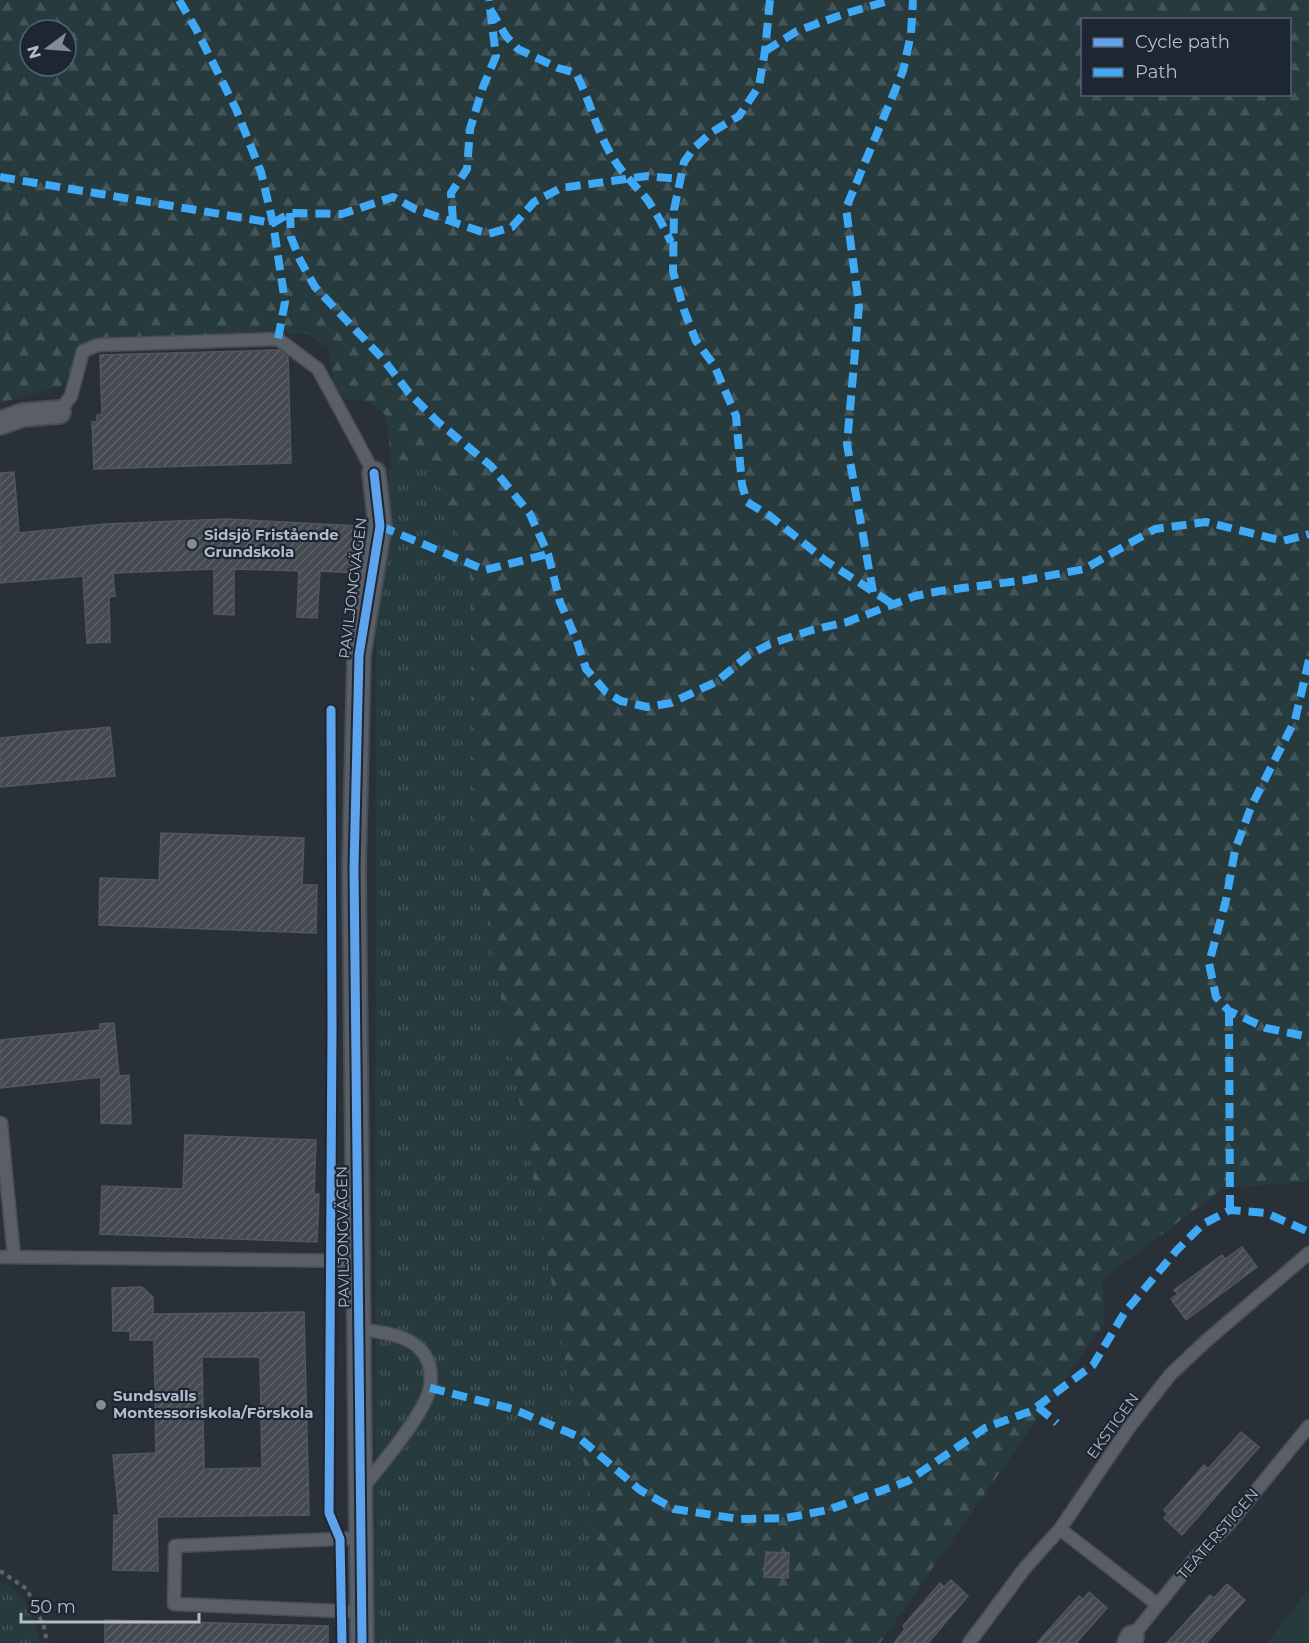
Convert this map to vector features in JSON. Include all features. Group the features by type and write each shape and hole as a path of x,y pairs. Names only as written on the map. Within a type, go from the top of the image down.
{"street":[{"path":"0,423 22,415 58,412"},
{"name":"PAVILJONGVÄGEN","path":"362,1643 354,868 359,655 380,526 374,473"}],"lane":[{"path":"58,412 71,396 83,351 98,345 278,339 318,369 374,473"},
{"path":"1,1123 14,1257"},
{"name":"EKSTIGEN","path":"969,1643 1025,1569 1060,1529 1128,1429 1170,1375 1206,1341 1309,1253"},
{"name":"PAVILJONGVÄGEN","path":"0,1257 358,1261"},
{"path":"359,1329 400,1337 419,1348 430,1364 430,1388 418,1414 361,1491"},
{"name":"TEATERSTIGEN","path":"1130,1640 1197,1556 1236,1515 1309,1426"},
{"path":"1060,1529 1158,1605"},
{"path":"361,1538 175,1546 174,1604 362,1612"}],"path":[{"path":"0,1571 27,1589 44,1628 47,1643"}],"green space":[{"path":"0,0 1309,0 1309,1181 1222,1189 1103,1279 1104,1324 880,1643 594,1643 587,1483 474,846 470,575 433,468 391,457 386,416 371,402 336,398 328,347 304,333 91,340 61,386 0,403"},
{"path":"391,457 432,468 470,575 474,846 587,1483 594,1643 375,1643 376,631"},
{"path":"0,1584 9,1586 23,1598 32,1616 40,1643 0,1643"},
{"path":"1309,1588 1309,1643 1267,1643"}],"building":[{"path":"279,350 288,357 291,463 94,469 92,422 97,422 97,415 102,415 100,355"},
{"path":"14,472 19,533 106,524 226,519 360,526 359,573 320,571 317,618 297,617 299,571 234,569 234,615 214,614 214,569 113,573 115,596 109,597 110,642 87,643 83,576 0,583 0,473"},
{"path":"110,727 115,776 0,787 0,738"},
{"path":"161,833 304,838 302,885 317,885 316,933 99,925 100,878 159,880"},
{"path":"114,1023 119,1076 129,1075 131,1124 101,1123 101,1077 0,1088 0,1040 100,1030 100,1024"},
{"path":"185,1135 316,1140 314,1194 319,1194 317,1242 100,1234 102,1186 183,1189"},
{"path":"1242,1247 1257,1267 1186,1320 1171,1299 1178,1294 1174,1290 1222,1255 1225,1259"},
{"path":"142,1287 153,1297 153,1314 304,1312 309,1515 157,1517 158,1571 113,1570 114,1515 119,1516 113,1455 156,1453 154,1340 130,1340 130,1331 113,1331 112,1288","holes":["202,1357 260,1357 262,1468 204,1469"]},
{"path":"1241,1432 1259,1447 1182,1535 1164,1518 1168,1514 1164,1510 1204,1465 1208,1469"},
{"path":"766,1552 789,1553 788,1578 764,1577"},
{"path":"951,1580 968,1596 928,1643 894,1643 905,1629 903,1626 940,1583 944,1587"},
{"path":"1227,1584 1245,1600 1206,1643 1167,1643 1210,1595 1214,1598"},
{"path":"1089,1592 1107,1608 1076,1643 1037,1643 1079,1596 1083,1599"},
{"path":"105,1620 328,1626 328,1643 105,1643"}],"marked path":[{"path":"179,0 236,109 261,172 273,223 285,302 278,339"},
{"path":"453,221 451,193 467,169 470,129 483,87 496,56 489,0"},
{"path":"770,0 759,86 739,116 712,132 694,148 684,162 674,210 673,272 696,341 714,365 736,416 742,485 747,502 770,516 826,561 894,605"},
{"path":"765,51 797,31 891,0"},
{"path":"873,592 847,444 859,306 846,208 903,71 911,34 913,0"},
{"path":"490,9 506,36 518,49 558,68 576,73 607,148 620,169 650,203 671,242"},
{"path":"0,177 273,223 290,213 342,214 393,197 415,209 488,234 512,227 534,202 561,188 647,176 680,179"},
{"path":"290,213 291,237 300,260 315,287 383,359 409,393 438,422 491,466 530,514 548,554 560,602 586,669 606,692 621,701 647,707 671,703 716,682 749,655 770,644 812,630 847,622 915,596 1084,569 1155,529 1206,522 1283,541 1309,534"},
{"path":"380,526 485,570 548,554"},
{"path":"1309,660 1295,720 1251,807 1235,850 1226,900 1209,963 1216,997 1229,1011 1266,1028 1309,1037"},
{"path":"1229,1011 1230,1210"},
{"path":"430,1388 513,1409 577,1436 640,1490 674,1509 739,1519 786,1518 828,1510 908,1481 985,1428 1031,1411 1093,1365 1125,1312 1177,1250 1203,1224 1230,1210 1266,1213 1309,1232"},
{"path":"1038,1407 1057,1423"}],"cycle path":[{"path":"362,1643 354,868 359,655 380,526 374,473"},
{"path":"331,710 329,1513 340,1539 342,1643"}],"place":[{"name":"Sidsjö Fristående Grundskola","path":"192,544"},
{"name":"Sundsvalls Montessoriskola/Förskola","path":"101,1405"}]}
